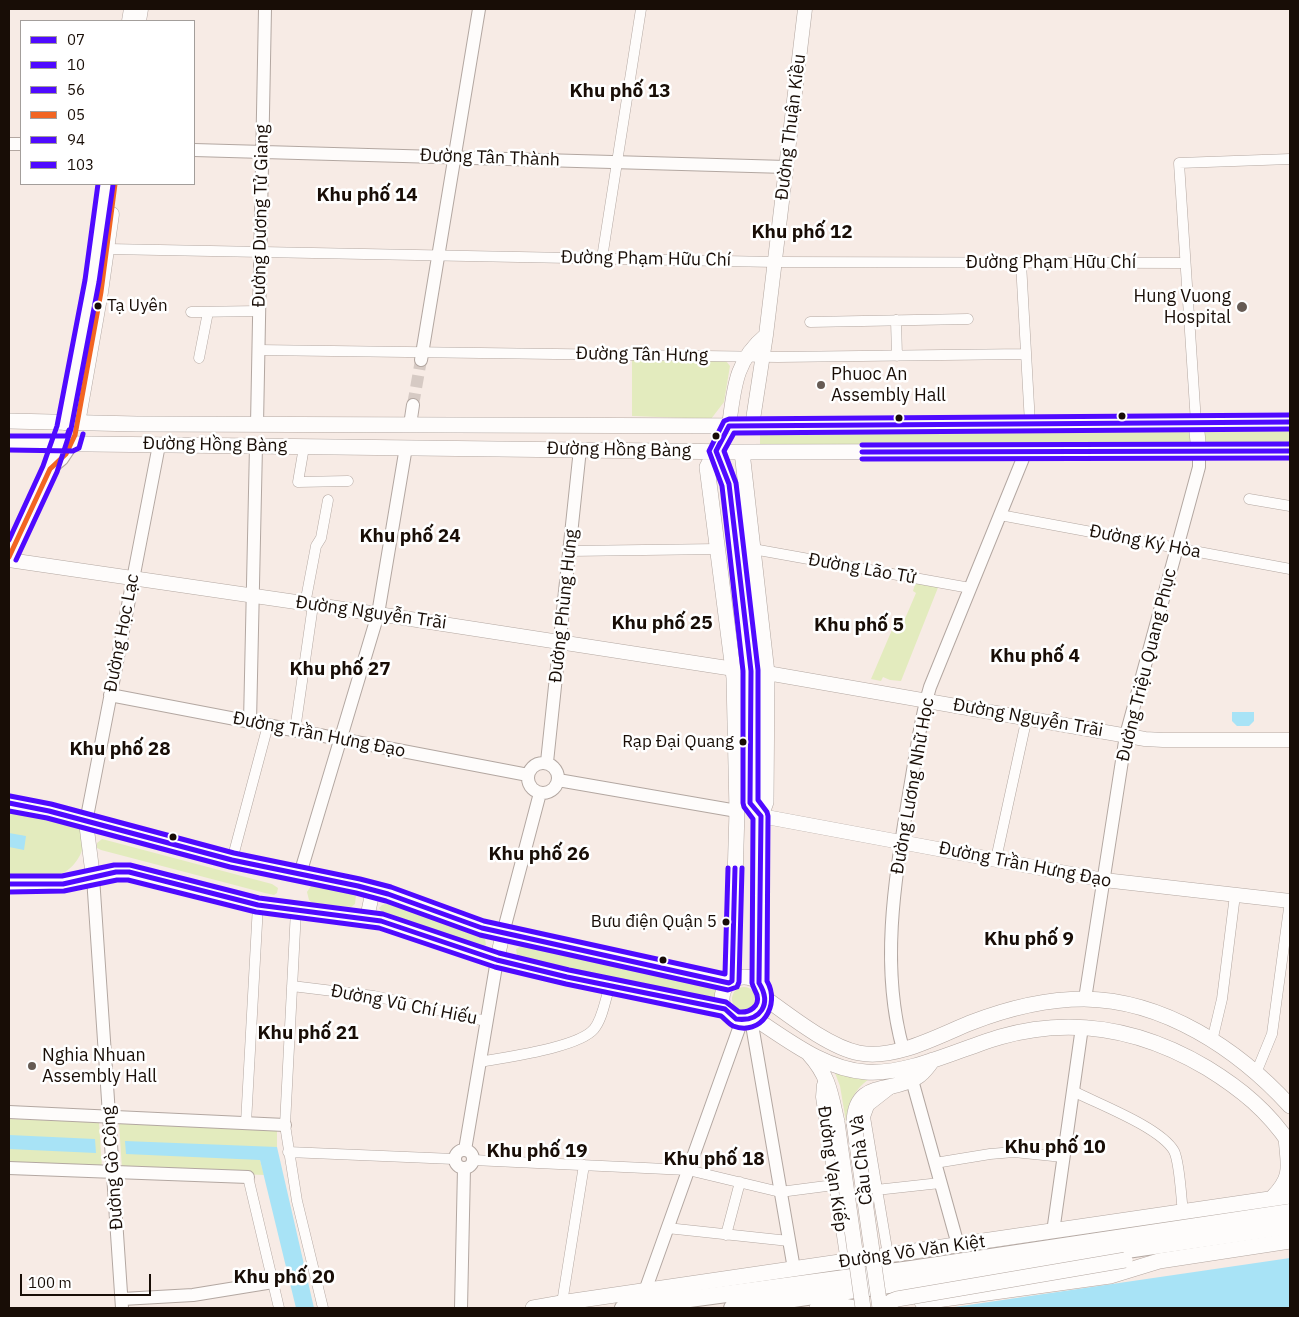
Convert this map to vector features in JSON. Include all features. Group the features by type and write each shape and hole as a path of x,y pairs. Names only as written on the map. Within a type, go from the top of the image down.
{"highway":[{"name":"Đường Võ Văn Kiệt","path":"623,1308 911,1269 1290,1211"},
{"name":"Đường Võ Văn Kiệt","path":"732,1308 1290,1211"}],"main road":[{"name":"Đường Thuận Kiều","path":"752,426 766,335 805,9"},
{"path":"103,250 106,185"},
{"path":"66,443 72,423 115,185"},
{"path":"766,335 746,356 736,380 730,426 707,467 734,669 737,811 730,982 723,992 722,998 725,1010 732,1017 749,1019 779,1034 808,1053 847,1068 866,1072 898,1069 1022,1031 1056,1027 1082,1027 1146,1039 1168,1047 1198,1062 1234,1085 1256,1102 1288,1140 1287,1177 1284,1185 1272,1198"},
{"name":"Đường Hồng Bàng","path":"9,421 163,424 583,426 1290,422"},
{"path":"1196,423 1199,451"},
{"path":"159,445 163,424"},
{"path":"256,446 257,424"},
{"path":"1026,451 1030,424"},
{"path":"406,447 410,425"},
{"path":"580,449 583,426"},
{"path":"729,484 752,426"},
{"name":"Đường Hồng Bàng","path":"9,443 742,452 1290,451"},
{"path":"716,451 729,484 751,671 750,804 762,816"},
{"path":"742,452 767,673 766,802 762,816 758,983"},
{"path":"718,549 753,549"},
{"name":"Đường Nguyễn Trãi","path":"9,559 734,669"},
{"path":"734,669 767,673"},
{"name":"Đường Nguyễn Trãi","path":"767,673 1163,740 1290,740"},
{"path":"9,803 49,811 232,860 341,881 503,933 730,982 746,977 758,983 766,998 764,1007 749,1019"},
{"path":"737,811 750,804"},
{"path":"737,811 762,816"},
{"name":"Đường Trần Hưng Đạo","path":"762,816 1104,880 1290,901"},
{"path":"86,822 93,877"},
{"path":"9,884 63,884 116,872 129,872 258,905 367,918 390,923 472,953 497,960 725,1010"},
{"path":"367,918 373,890"},
{"path":"497,960 503,933"},
{"path":"766,998 793,1018 836,1044 859,1053 883,1054 903,1049 1010,1009 1045,1002 1085,999 1122,1004 1146,1010 1188,1026 1256,1073 1290,1106"},
{"path":"1082,1027 1085,999"},
{"path":"779,1034 782,1024 793,1018"},
{"path":"1198,1062 1212,1041"},
{"name":"Cầu Chà Và","path":"808,1053 826,1077 837,1122 863,1308"},
{"name":"Cầu Chà Và","path":"882,1308 854,1123 856,1106 865,1094 912,1080 923,1073 934,1059"},
{"name":"Đường Võ Văn Kiệt","path":"533,1308 1272,1198 1290,1211"},
{"path":"875,1308 1110,1276 1159,1261 1290,1241"},
{"path":"882,1308 897,1299 1125,1260 1159,1261"},
{"path":"817,1308 840,1305 855,1308"}],"street":[{"name":"Đường Dương Tử Giang","path":"257,424 265,9"},
{"path":"421,356 479,9"},
{"path":"602,258 641,9"},
{"name":"Đường Tân Thành","path":"195,150 786,167"},
{"path":"1196,423 1179,163 1290,159"},
{"name":"Đường Phạm Hữu Chí","path":"103,250 775,262 1185,263"},
{"path":"1021,263 1030,424"},
{"path":"191,312 259,312"},
{"path":"199,358 208,312"},
{"path":"810,322 968,319"},
{"path":"896,320 897,356"},
{"name":"Đường Tân Hưng","path":"258,350 421,356 763,357 1026,354"},
{"path":"410,425 413,405"},
{"path":"9,559 50,469 66,443"},
{"name":"Đường Học Lạc","path":"86,822 159,445"},
{"path":"250,722 256,446"},
{"path":"304,447 298,482 348,481"},
{"path":"300,874 378,614 406,447"},
{"name":"Đường Phùng Hưng","path":"546,762 580,449"},
{"name":"Đường Lương Nhữ Học","path":"903,1049 894,1008 891,957 892,924 901,841 926,700 1026,451"},
{"name":"Đường Triệu Quang Phục","path":"1085,999 1126,735 1199,467 1199,451"},
{"path":"1249,499 1290,506"},
{"path":"295,730 316,546 321,538 328,500"},
{"name":"Đường Ký Hòa","path":"1000,515 1290,569"},
{"path":"570,551 718,549"},
{"name":"Đường Lão Tử","path":"753,549 970,588"},
{"name":"Đường Trần Hưng Đạo","path":"110,695 528,774"},
{"path":"996,860 1027,717"},
{"path":"232,860 268,725"},
{"path":"546,762 557,771 558,780 556,787 550,791 540,793 530,786 528,774 534,764 546,762"},
{"path":"558,780 737,811"},
{"path":"503,933 540,793"},
{"name":"Đường Gò Công","path":"93,877 122,1304"},
{"path":"1212,1041 1222,999 1235,895"},
{"path":"1256,1073 1272,1034 1290,901"},
{"path":"246,1123 258,905"},
{"path":"296,910 285,1125 297,1201 323,1308"},
{"path":"461,1308 467,1159 486,1022 497,960"},
{"name":"Đường Vũ Chí Hiếu","path":"292,986 374,996 486,1022"},
{"path":"480,1062 549,1048 586,1035 597,1025 610,986"},
{"path":"644,1291 688,1170 749,1019"},
{"path":"749,1019 794,1269"},
{"path":"1053,1232 1082,1027"},
{"name":"Đường Vạn Kiếp","path":"826,1077 822,1086 822,1097 846,1262"},
{"path":"912,1080 958,1244"},
{"path":"888,1256 864,1117 869,1106 895,1085"},
{"path":"1073,1091 1144,1126 1170,1146 1177,1161 1182,1212"},
{"path":"9,1112 285,1125"},
{"path":"288,1152 454,1159 458,1167 467,1159 688,1170 780,1192 834,1185"},
{"path":"935,1164 1006,1152 1063,1157"},
{"path":"562,1303 584,1165"},
{"path":"9,1168 248,1177 279,1308"},
{"path":"726,1235 740,1182"},
{"path":"876,1190 940,1183"},
{"path":"667,1228 789,1241"},
{"path":"122,1304 273,1282"}],"green space":[{"path":"632,359 726,361 730,366 724,402 711,419 632,416"},
{"path":"1290,429 1290,444 760,446 760,431"},
{"path":"916,581 939,585 901,681 883,677 881,681 871,679 897,618 904,621 916,593 913,591"},
{"path":"9,810 62,819 76,825 81,832 82,838 83,846 80,856 69,869 60,875 9,874"},
{"path":"102,839 272,884 278,888 277,893 274,895 265,893 101,850 97,848 97,843"},
{"path":"311,886 352,892 356,895 355,904 351,907 312,903 307,892"},
{"path":"389,903 481,936 485,939 486,945 479,948 384,915 379,908"},
{"path":"524,945 714,987 718,990 719,994 716,998 711,999 521,958 517,955 516,949"},
{"path":"744,987 753,990 756,999 753,1008 744,1011 735,1008 732,999 735,990"},
{"path":"835,1073 869,1079 852,1098 846,1122 840,1086"},
{"path":"9,1119 99,1122 102,1168 9,1164"},
{"path":"119,1123 277,1129 277,1147 260,1160 264,1175 122,1169"}],"water":[{"path":"1232,712 1254,712 1254,721 1249,726 1237,726 1232,721"},
{"path":"9,833 26,836 24,850 9,847"},
{"path":"9,1135 95,1139 96,1153 9,1149"},
{"path":"125,1141 277,1147 314,1308 296,1308 260,1160 126,1154"},
{"path":"1290,1258 1290,1308 948,1308"}],"tunnel":[{"path":"413,405 421,360"}],"transit line":[{"name":"103","path":"9,540 43,466 57,426 85,280 98,185"},
{"name":"94","path":"16,560 57,472 71,429 99,282 113,185"},
{"name":"05","path":"9,557 50,469 66,454 75,435 101,292 115,185"},
{"name":"56","path":"9,876 62,876 114,865 130,865 259,898 383,914 499,953 569,970 726,1002 739,1012 750,1010 756,1005 758,999 752,983 753,819 743,803 743,671 722,486 709,451 724,421 729,419 1290,415"},
{"name":"07","path":"9,884 63,884 116,872 129,872 258,905 381,921 497,960 567,977 725,1009 736,1019 752,1018 762,1010 764,1004 763,991 759,983 761,816 750,803 751,671 729,484 716,451 729,426 1290,422"},
{"name":"10","path":"9,892 64,891 117,880 128,880 256,912 379,928 495,967 566,984 721,1016 733,1026 752,1027 766,1017 772,1000 771,990 767,981 768,816 758,800 758,670 736,483 724,451 734,433 1290,429"},
{"name":"103","path":"9,436 67,436 69,430"},
{"name":"94","path":"9,450 73,451 79,448 83,434"},
{"name":"56","path":"862,445 1290,444"},
{"name":"07","path":"862,452 1290,451"},
{"name":"10","path":"862,459 1290,458"},
{"name":"56","path":"10,796 51,804 234,853 391,887 484,921 725,974 728,868"},
{"name":"07","path":"9,803 49,811 232,860 358,886 388,894 482,928 729,983 732,981 735,868"},
{"name":"10","path":"9,811 47,818 230,867 356,893 386,901 480,935 728,990 737,987 739,982 742,868"}],"place":[{"name":"Tạ Uyên","path":"98,306"},
{"name":"Hung Vuong Hospital","path":"1242,307"},
{"name":"Phuoc An Assembly Hall","path":"821,385"},
{"name":"Rạp Đại Quang","path":"743,742"},
{"name":"Bưu điện Quận 5","path":"726,922"},
{"name":"Nghia Nhuan Assembly Hall","path":"32,1066"}],"district":[{"name":"Khu phố 13","path":"620,92"},
{"name":"Khu phố 14","path":"367,196"},
{"name":"Khu phố 12","path":"802,233"},
{"name":"Khu phố 24","path":"410,537"},
{"name":"Khu phố 25","path":"662,624"},
{"name":"Khu phố 5","path":"859,626"},
{"name":"Khu phố 4","path":"1035,657"},
{"name":"Khu phố 27","path":"340,670"},
{"name":"Khu phố 28","path":"120,750"},
{"name":"Khu phố 26","path":"539,855"},
{"name":"Khu phố 9","path":"1029,940"},
{"name":"Khu phố 21","path":"308,1034"},
{"name":"Khu phố 10","path":"1055,1148"},
{"name":"Khu phố 19","path":"537,1152"},
{"name":"Khu phố 18","path":"714,1160"},
{"name":"Khu phố 20","path":"284,1278"}]}
